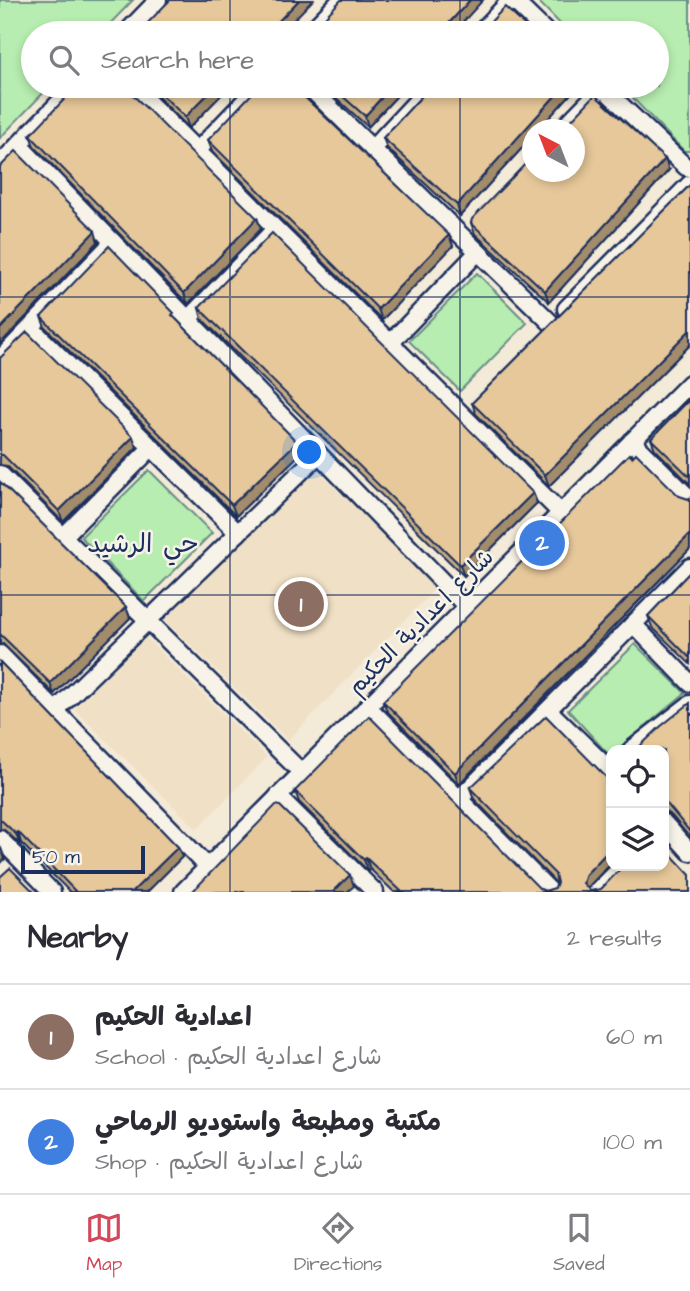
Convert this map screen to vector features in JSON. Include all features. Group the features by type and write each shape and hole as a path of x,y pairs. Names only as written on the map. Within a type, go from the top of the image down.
{"street":[{"path":"138,21 158,0"},
{"path":"321,21 341,0"},
{"path":"492,21 512,0 534,21"},
{"path":"0,164 64,98"},
{"path":"144,98 561,513"},
{"path":"197,151 248,98"},
{"path":"320,98 478,252 547,328 690,184"},
{"path":"372,149 420,98"},
{"path":"571,119 591,98"},
{"path":"614,98 685,167 690,168"},
{"path":"19,145 467,607"},
{"path":"458,233 474,217"},
{"path":"188,319 275,229"},
{"path":"0,359 113,242"},
{"path":"390,343 478,252"},
{"path":"31,328 238,533"},
{"name":"شارع اعدادية الحكيم","path":"183,892 690,383"},
{"path":"462,413 478,398"},
{"path":"632,441 690,499"},
{"path":"63,537 152,447"},
{"path":"55,710 319,454"},
{"path":"0,474 301,772"},
{"path":"459,799 690,567"},
{"path":"633,624 690,683"},
{"path":"0,654 208,867"},
{"path":"637,745 690,704"},
{"path":"368,708 551,892"},
{"path":"548,710 606,765"},
{"path":"278,796 375,892"},
{"path":"669,829 690,852"},
{"path":"0,839 13,864 52,892"},
{"path":"597,892 618,871"}],"shaded area":[{"path":"314,467 437,587 288,740 165,620"},
{"path":"145,637 267,757 197,829 74,709"}],"green space":[{"path":"0,0 133,0 113,21 21,21 21,98 38,98 0,138"},
{"path":"537,0 690,0 690,151 684,151 633,98 669,98 669,21 557,21"},
{"path":"477,273 527,323 460,391 409,341"},
{"path":"149,470 212,533 144,601 81,537"},
{"path":"635,644 685,693 623,745 606,745 606,752 568,710"}],"building":[{"path":"170,0 299,0 279,21 150,21"},
{"path":"341,0 470,0 451,21 321,21"},
{"path":"505,7 520,21 492,21"},
{"path":"65,98 136,98 257,218 184,293 30,135"},
{"path":"165,98 204,98 185,117"},
{"path":"248,98 306,98 449,235 378,309 208,140"},
{"path":"345,98 381,98 365,116"},
{"path":"420,98 553,98 534,119 522,119 522,133 457,205 383,138"},
{"path":"592,98 598,98 665,159 545,291 471,223 522,167 522,182 585,182 585,119 572,119"},
{"path":"16,151 95,231 0,329 0,167"},
{"path":"690,185 690,330 545,475 472,403"},
{"path":"272,233 533,493 460,565 199,308"},
{"path":"109,246 174,313 172,315 297,442 232,505 41,317"},
{"path":"27,332 133,437 59,511 0,455 0,358"},
{"path":"690,399 690,477 651,439"},
{"path":"636,453 679,496 690,498 690,534 455,773 383,701 629,454 632,457"},
{"path":"0,482 126,607 50,683 0,634"},
{"path":"690,572 690,658 648,616"},
{"path":"0,662 178,847 132,892 76,892 18,832 16,834 0,819"},
{"path":"690,703 690,832 669,806 669,745 641,745"},
{"path":"369,716 540,889 545,891 555,888 555,874 470,788 546,716 606,777 606,853 586,874 583,883 590,891 601,889 618,871 669,871 669,852 690,875 690,892 402,892 366,858 364,860 295,791"},
{"path":"276,805 350,875 333,892 192,892"},
{"path":"10,868 34,892 0,892 0,877"}],"place":[{"name":"مكتبة ومطبعة واستوديو الرماحي","path":"542,543"},
{"name":"اعدادية الحكيم","path":"301,604"}],"district":[{"name":"حي الرشيد","path":"143,544"}]}
